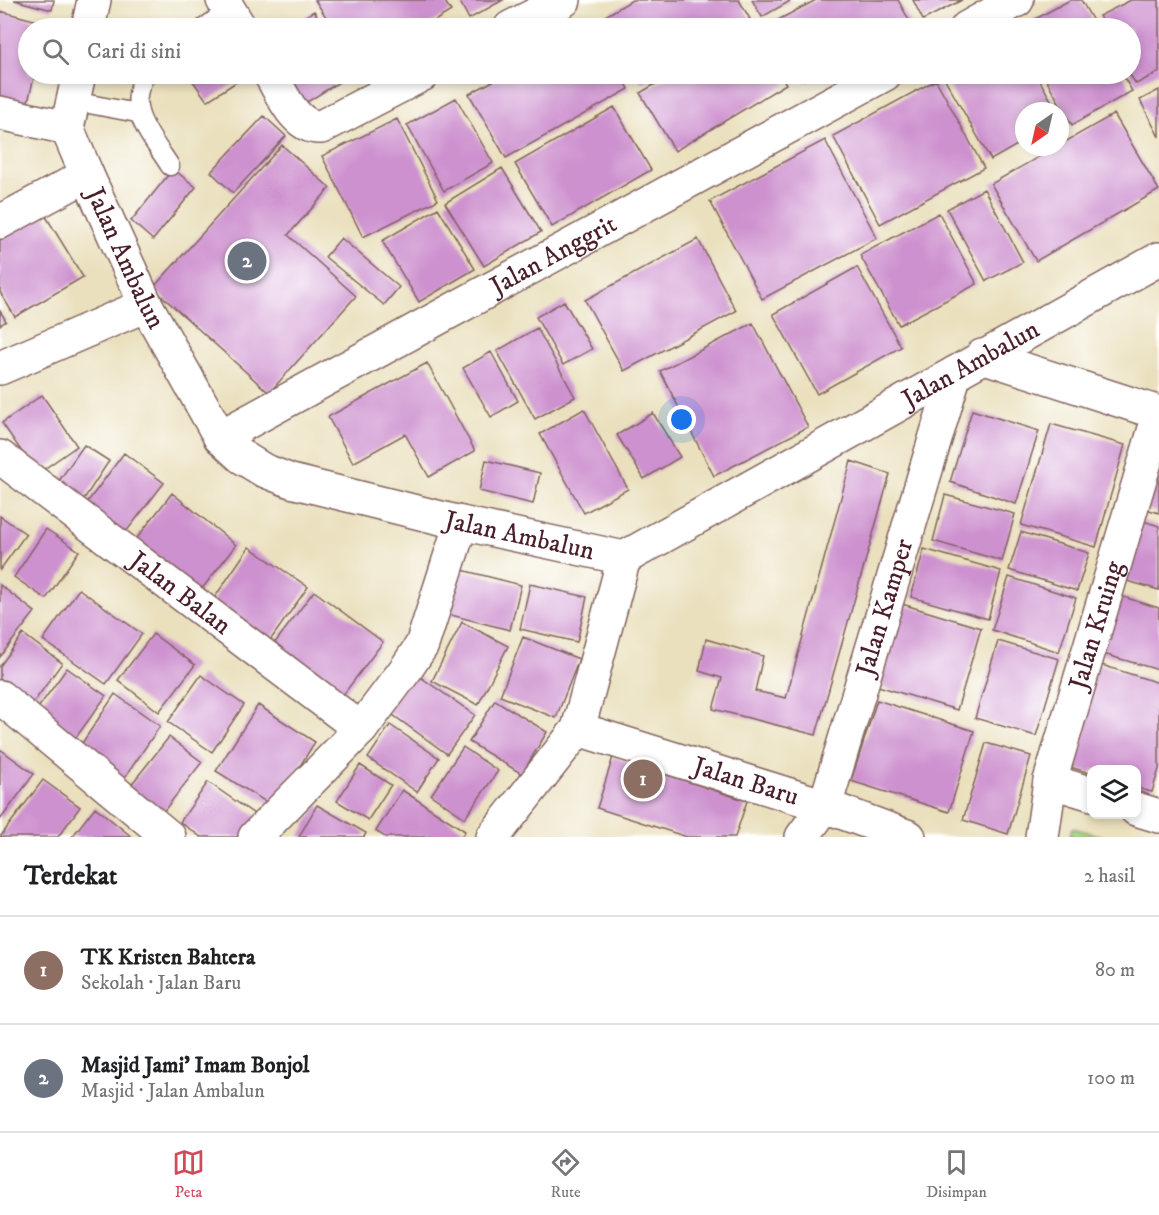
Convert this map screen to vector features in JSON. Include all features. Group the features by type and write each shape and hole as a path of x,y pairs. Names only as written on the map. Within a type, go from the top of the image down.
{"street":[{"path":"90,18 94,0"},
{"path":"529,18 564,0"},
{"path":"985,18 1017,0"},
{"path":"277,84 302,123 310,128 321,127 404,84"},
{"name":"Jalan Anggrit","path":"220,437 867,84"},
{"path":"0,113 73,101"},
{"name":"Jalan Ambalun","path":"73,101 87,175 146,305 220,437 242,457 263,470 291,481 461,523 624,558 1159,259"},
{"path":"0,222 87,175"},
{"path":"0,368 146,305"},
{"path":"982,356 1159,414"},
{"name":"Jalan Kamper","path":"802,837 825,806 955,373"},
{"name":"Jalan Kruing","path":"1042,837 1050,781 1159,414"},
{"name":"Jalan Balan","path":"0,457 361,729"},
{"path":"255,837 361,729 422,645 461,523"},
{"path":"493,837 578,729 624,558"},
{"path":"0,697 169,837"},
{"name":"Jalan Baru","path":"578,729 825,806 909,837"},
{"path":"1050,781 1087,793"},
{"path":"1141,810 1159,816"}],"lane":[{"path":"141,84 136,93 137,112 170,166"},
{"path":"73,101 137,112"}],"green space":[{"path":"1072,828 1106,837 1070,837"}],"building":[{"path":"14,0 54,0 52,10"},
{"path":"315,0 444,0 451,11 439,18 327,18"},
{"path":"459,0 503,0 471,18 468,18"},
{"path":"632,0 739,0 749,18 602,18"},
{"path":"752,0 792,0 762,17"},
{"path":"816,0 898,0 908,18 782,18"},
{"path":"913,0 962,0 927,18 922,18"},
{"path":"1070,0 1081,0 1091,18 1037,18"},
{"path":"1131,0 1159,0 1159,72 1141,81 1141,18 1100,18 1099,16"},
{"path":"0,11 26,18 18,18 18,84 32,84 26,109 0,101"},
{"path":"314,11 319,18 302,18"},
{"path":"195,84 233,84 207,101"},
{"path":"280,84 336,84 296,109"},
{"path":"488,84 626,84 629,89 506,158 469,94"},
{"path":"655,84 786,84 675,151 640,93"},
{"path":"929,84 938,84 984,168 880,224 833,136"},
{"path":"948,84 1042,84 1052,102 1015,102 1015,146 991,160"},
{"path":"1049,84 1128,84 1132,91 1072,125 1069,120 1069,102 1059,102"},
{"path":"1159,90 1159,137 1140,100"},
{"path":"456,98 493,163 444,191 407,125"},
{"path":"614,107 651,170 552,227 515,164"},
{"path":"1114,114 1159,190 1036,261 991,184 1040,156 1069,156 1069,140"},
{"path":"264,116 286,136 233,193 211,172"},
{"path":"397,119 438,200 363,237 322,156"},
{"path":"825,140 877,238 762,299 710,201"},
{"path":"282,145 330,188 288,235 356,296 269,393 153,288"},
{"path":"502,168 541,232 484,266 445,203"},
{"path":"173,169 196,187 153,240 131,221"},
{"path":"984,189 1023,262 986,281 947,209"},
{"path":"438,208 475,269 419,302 382,241"},
{"path":"42,210 83,277 15,317 0,292 0,236"},
{"path":"939,213 977,284 899,325 860,255"},
{"path":"341,238 399,287 384,305 325,257"},
{"path":"698,239 736,311 624,371 585,300"},
{"path":"857,267 901,347 817,394 773,314"},
{"path":"564,301 592,349 563,365 536,317"},
{"path":"0,311 6,321 0,325"},
{"path":"753,323 808,427 714,476 660,371"},
{"path":"537,328 575,397 535,419 497,351"},
{"path":"491,352 518,401 491,417 463,368"},
{"path":"427,363 475,451 429,477 405,434 353,463 328,417"},
{"path":"42,395 77,446 37,474 2,423"},
{"path":"584,409 628,489 584,513 540,434"},
{"path":"972,410 1039,431 1016,504 950,482"},
{"path":"653,413 680,457 644,479 617,435"},
{"path":"1051,424 1125,445 1096,547 1021,525"},
{"path":"84,445 109,461 82,502 56,485"},
{"path":"124,453 164,483 122,537 83,508"},
{"path":"486,460 540,473 533,504 479,491"},
{"path":"851,461 890,474 816,735 713,709 722,678 699,671 706,639 763,656 755,691 786,698"},
{"path":"1159,461 1159,513 1136,506"},
{"path":"172,493 236,545 198,594 133,543"},
{"path":"945,495 1015,514 1002,561 933,541"},
{"path":"0,516 26,534 0,570"},
{"path":"1137,519 1159,526 1159,590 1120,579"},
{"path":"46,529 79,551 46,599 14,577"},
{"path":"1021,532 1089,553 1077,591 1009,570"},
{"path":"249,547 308,587 264,649 206,610"},
{"path":"924,549 1001,571 988,619 911,597"},
{"path":"458,569 521,585 510,630 447,614"},
{"path":"1009,577 1076,598 1059,652 992,630"},
{"path":"530,584 587,597 577,642 520,629"},
{"path":"0,585 35,612 0,657"},
{"path":"79,589 142,634 106,684 43,640"},
{"path":"314,591 383,642 340,699 271,648"},
{"path":"1114,594 1159,608 1159,670 1096,652"},
{"path":"902,604 981,628 957,710 878,686"},
{"path":"462,622 508,646 478,705 432,681"},
{"path":"23,634 62,663 31,706 0,683 0,666"},
{"path":"153,634 195,665 159,712 118,680"},
{"path":"523,637 579,659 556,718 500,696"},
{"path":"998,641 1059,659 1036,736 975,718"},
{"path":"1092,662 1159,683 1159,769 1152,792 1141,789 1141,765 1087,765 1087,772 1061,764"},
{"path":"67,668 106,696 72,743 33,715"},
{"path":"413,672 475,715 447,754 386,710"},
{"path":"201,675 244,705 212,752 168,722"},
{"path":"115,694 160,726 121,783 76,752"},
{"path":"495,700 547,732 522,774 469,742"},
{"path":"877,700 974,731 949,812 851,781"},
{"path":"258,705 315,742 274,807 216,771"},
{"path":"390,725 439,758 417,792 368,758"},
{"path":"169,737 202,762 160,816 127,790"},
{"path":"986,743 1031,756 1008,834 963,820"},
{"path":"463,747 498,771 465,818 431,795"},
{"path":"0,749 34,774 0,820"},
{"path":"613,757 747,801 735,837 687,837 597,808"},
{"path":"360,765 391,785 368,820 337,801"},
{"path":"43,780 80,807 58,837 0,837"},
{"path":"208,782 257,816 243,837 201,837 180,822"},
{"path":"402,790 465,831 461,837 385,837 376,831"},
{"path":"317,805 366,833 364,837 299,837"},
{"path":"95,807 132,837 72,837"}],"place":[{"name":"Masjid Jami' Imam Bonjol","path":"247,261"},
{"name":"TK Kristen Bahtera","path":"643,779"}]}
